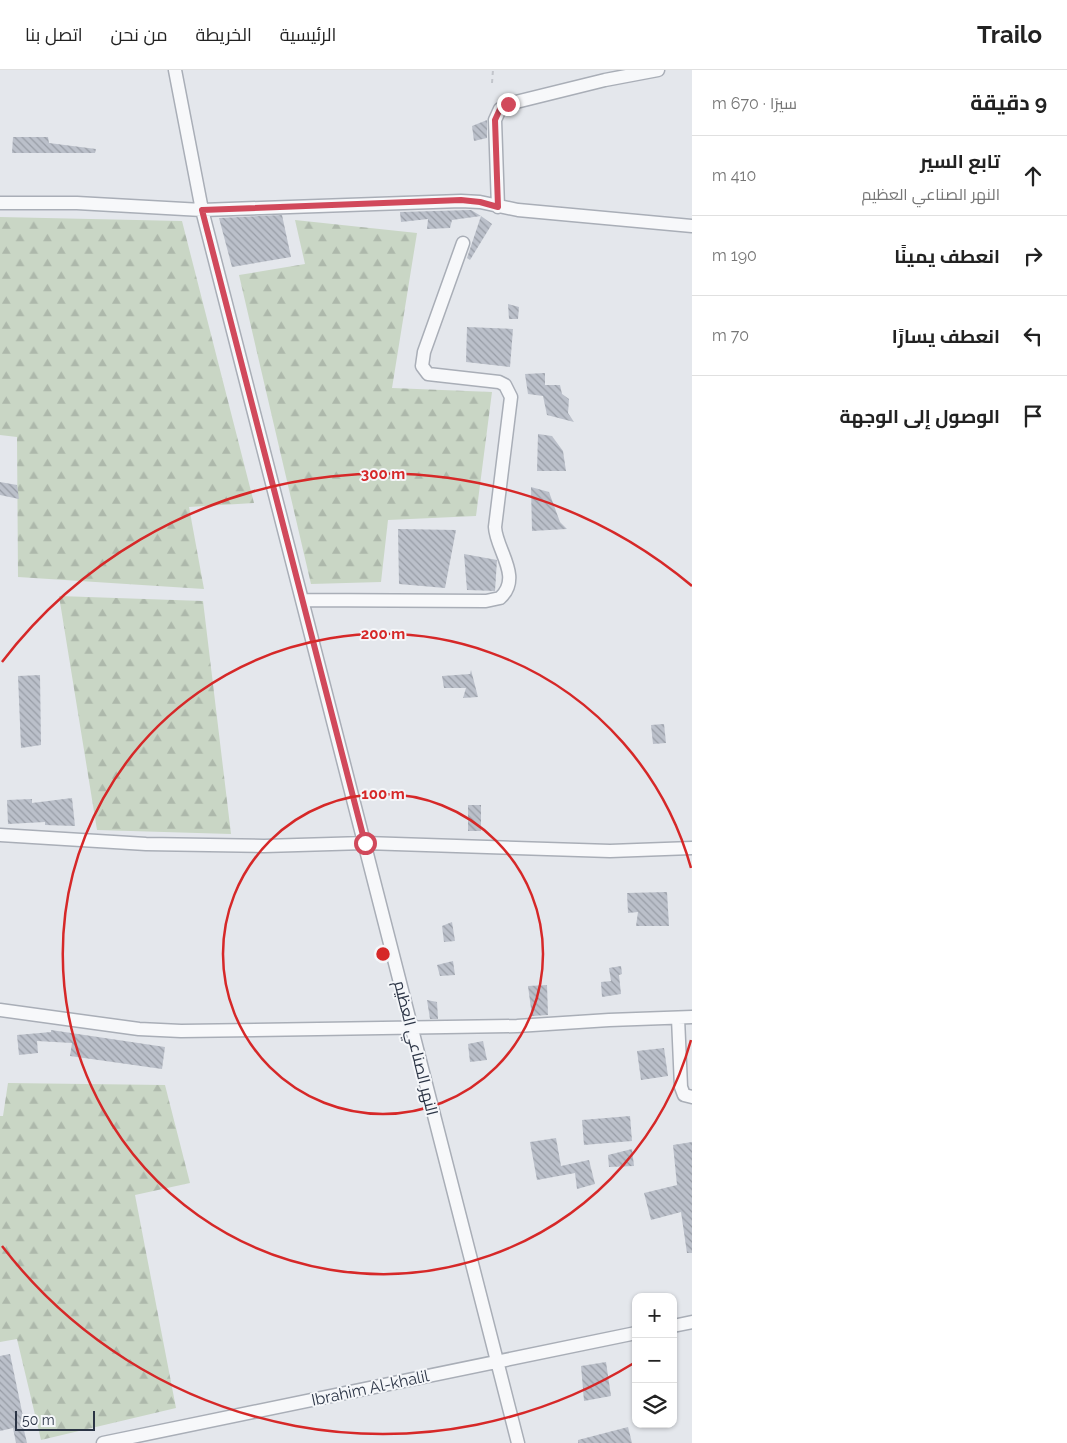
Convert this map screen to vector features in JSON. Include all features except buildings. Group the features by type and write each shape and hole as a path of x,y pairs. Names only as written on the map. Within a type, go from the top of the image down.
{"street":[{"name":"النهر الصناعي العظيم","path":"175,70 202,210 518,1443"},
{"path":"498,207 495,120 500,109 508,104 605,80 658,70"},
{"path":"0,203 77,203 202,210 461,200 480,202 498,207 597,219 692,226"},
{"path":"302,600 486,601 500,598 508,588 509,568 504,552 497,542 495,527 511,397 509,390 499,382 428,374 422,366 424,352 463,243"},
{"path":"0,835 146,844 264,846 365,843 600,851 692,848"},
{"path":"0,1010 156,1030 411,1029 517,1026 692,1017"},
{"path":"678,1018 681,1087 684,1095 692,1097"},
{"path":"677,1325 692,1322"},
{"name":"Ibrahim Al-khalil","path":"103,1443 632,1335"}],"path":[{"path":"492,83 493,70"}],"green space":[{"path":"0,217 182,221 254,503 189,507 204,589 18,577 17,437 0,435"},
{"path":"295,220 417,233 392,388 492,392 476,516 388,520 381,582 311,584 239,275 305,264"},
{"path":"59,596 203,601 231,834 97,830"},
{"path":"8,1083 165,1085 190,1183 135,1195 176,1408 41,1440 17,1339 0,1342 0,1116 3,1116"}],"route":[{"path":"365,843 202,210 461,200 480,202 498,207 495,120 500,109 508,104"}]}
